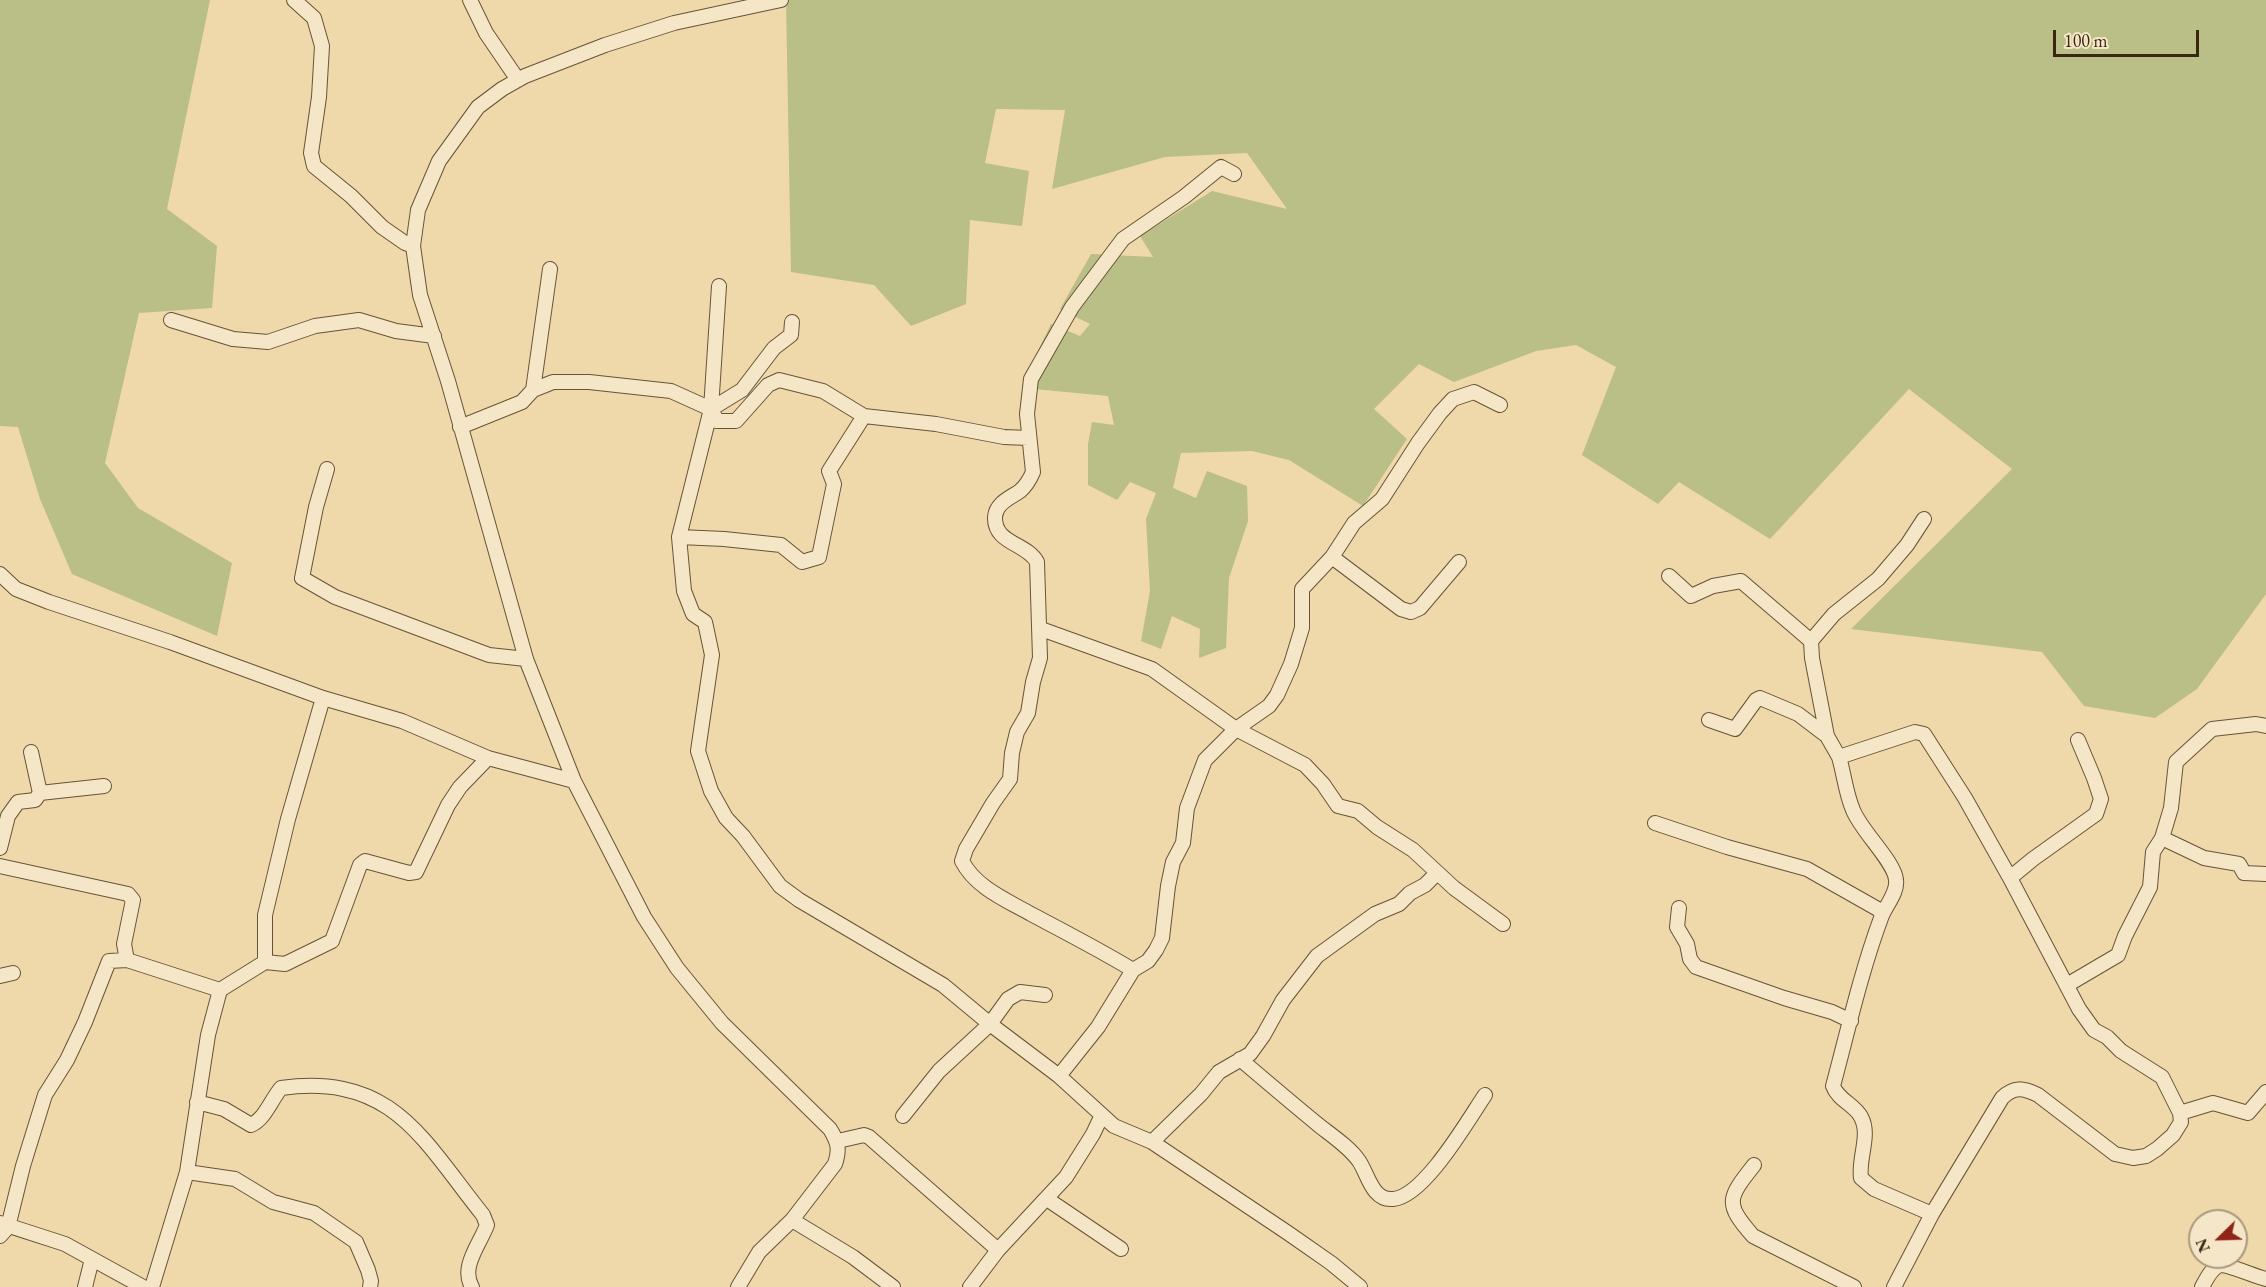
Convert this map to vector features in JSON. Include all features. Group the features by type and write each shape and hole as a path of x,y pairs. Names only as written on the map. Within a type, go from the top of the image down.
{"street":[{"path":"294,0 314,18 322,46 319,97 311,153 314,166 351,196 382,227 412,246"},
{"path":"470,0 486,33 518,80"},
{"path":"738,1287 759,1252 792,1220 835,1164 838,1141 830,1130 722,1023 677,968 644,917 574,781 526,658 434,336 420,295 412,246 418,210 439,161 478,107 502,89 518,80 605,45 674,23 781,0"},
{"path":"1133,970 1106,953 1000,897 974,879 962,861 966,849 1010,779 1012,753 1017,732 1029,713 1033,682 1040,658 1041,628 1036,585 1037,562 1032,555 1000,534 995,522 995,512 1005,499 1020,490 1034,472 1027,414 1031,378 1072,307 1123,239 1184,197 1221,167 1234,174"},
{"path":"533,390 550,269"},
{"path":"719,285 711,409 679,537 684,591 693,614 705,622 712,655 698,751 711,791 726,818 743,836 780,886 817,911 943,985 1059,1076 1114,1126 1152,1142 1305,1245 1360,1287"},
{"path":"171,320 233,339 268,342 315,326 359,320 396,332 434,336"},
{"path":"711,409 742,390 774,348 790,335 792,322"},
{"path":"460,427 522,402 533,390 553,382 589,382 671,390 711,409 717,421 736,422 768,385 779,380 823,391 864,416 936,424 1004,437 1029,438"},
{"path":"1059,1076 1098,1027 1133,970 1148,961 1162,938 1173,862 1183,843 1187,808 1205,760 1236,729 1269,706 1277,695 1291,664 1302,628 1302,589 1332,557 1354,524 1382,499 1418,443 1453,399 1474,392 1500,405"},
{"path":"679,537 781,545 802,562 819,557 834,484 829,471 864,416"},
{"path":"327,469 316,507 302,578 335,597 489,655 526,658"},
{"path":"1924,519 1907,545 1878,579 1834,614 1811,640 1812,658 1827,736 1839,757 1853,810 1875,846 1892,868 1896,880 1894,891 1874,937 1833,1086 1838,1095 1860,1114 1865,1127 1859,1167 1861,1178 1874,1189 1932,1214"},
{"path":"1332,557 1401,609 1411,612 1420,608 1459,562"},
{"path":"0,574 16,589 49,602 170,642 323,698 402,721 488,758 574,781"},
{"path":"1669,576 1691,596 1713,586 1741,581 1811,640"},
{"path":"1041,628 1152,669 1236,729 1305,765 1323,784 1338,806 1358,811 1377,827 1413,850 1437,873 1503,924"},
{"path":"265,962 265,915 288,819 323,698"},
{"path":"1709,720 1735,729 1756,700 1760,698 1798,714 1827,736"},
{"path":"2067,985 2118,955 2130,926 2151,887 2153,852 2162,838 2171,808 2176,762 2212,729 2256,724 2266,726"},
{"path":"1839,757 1915,732 1924,734 1965,798 2010,878 2079,1010 2094,1030 2107,1037 2121,1051 2162,1077 2180,1113 2181,1122 2173,1134 2157,1149 2145,1156 2133,1158 2115,1154 2038,1095 2023,1088 2010,1090 2002,1098 1932,1214 1894,1287"},
{"path":"2010,878 2096,814 2101,799 2078,740"},
{"path":"0,848 8,816 18,802 35,800 40,793 31,752"},
{"path":"152,1287 188,1172 208,1035 220,990 265,962 285,964 332,940 360,864 366,861 409,873 416,872 448,805 460,787 488,758"},
{"path":"40,793 104,786"},
{"path":"1655,823 1727,847 1807,868 1883,912"},
{"path":"2162,838 2204,858 2240,864 2244,873 2266,874"},
{"path":"0,866 128,894 133,900 124,944 127,960"},
{"path":"1152,1142 1201,1094 1219,1072 1250,1054 1283,1000 1317,956 1375,914 1400,904 1410,893 1425,885 1437,873"},
{"path":"1679,908 1677,927 1687,944 1690,959 1696,967 1832,1012 1851,1021"},
{"path":"143,1287 65,1244 3,1228 45,1095 67,1059 85,1022 109,961 127,960 220,990"},
{"path":"903,1116 939,1071 990,1024 1008,999 1015,994 1045,995"},
{"path":"1240,1059 1342,1144 1358,1160 1372,1188 1383,1198 1395,1199 1416,1188 1441,1160 1485,1095"},
{"path":"197,1102 224,1109 250,1125 259,1121 280,1088 294,1086 348,1089 374,1098 401,1116 428,1142 483,1215 487,1225 476,1246 469,1269 468,1277 472,1287"},
{"path":"2180,1113 2213,1103 2248,1113 2266,1092"},
{"path":"970,1287 998,1250 1066,1177 1093,1134 1102,1114"},
{"path":"838,1141 864,1135 869,1137 998,1250"},
{"path":"1754,1166 1736,1188 1731,1201 1735,1214 1745,1227 1753,1236 1854,1287"},
{"path":"188,1172 235,1179 273,1202 314,1213 356,1242 368,1270 370,1287"},
{"path":"1047,1199 1121,1249"},
{"path":"792,1220 853,1257 893,1287"},
{"path":"85,1287 92,1259"},
{"path":"2202,1287 2210,1272 2219,1265 2266,1279"}],"green space":[{"path":"0,0 210,0 167,209 217,246 212,308 139,313 105,463 138,508 232,563 217,636 72,574 40,499 18,427 0,426"},
{"path":"786,0 2266,0 2266,594 2197,689 2155,718 2084,706 2042,652 1851,629 2012,469 1909,389 1770,539 1679,482 1658,504 1582,455 1616,367 1576,345 1536,351 1454,382 1419,364 1374,409 1407,439 1363,506 1289,460 1252,451 1181,453 1173,488 1196,498 1207,471 1247,486 1248,521 1229,578 1226,648 1199,658 1200,629 1172,616 1161,649 1141,641 1150,591 1146,519 1156,493 1130,482 1117,500 1088,485 1088,444 1092,422 1114,425 1108,396 1024,388 1051,324 1080,336 1090,324 1060,309 1091,254 1153,257 1140,236 1212,191 1287,209 1247,153 1165,157 1052,189 1065,110 996,109 985,163 1029,171 1022,226 970,220 966,304 911,326 874,285 791,272"}]}
